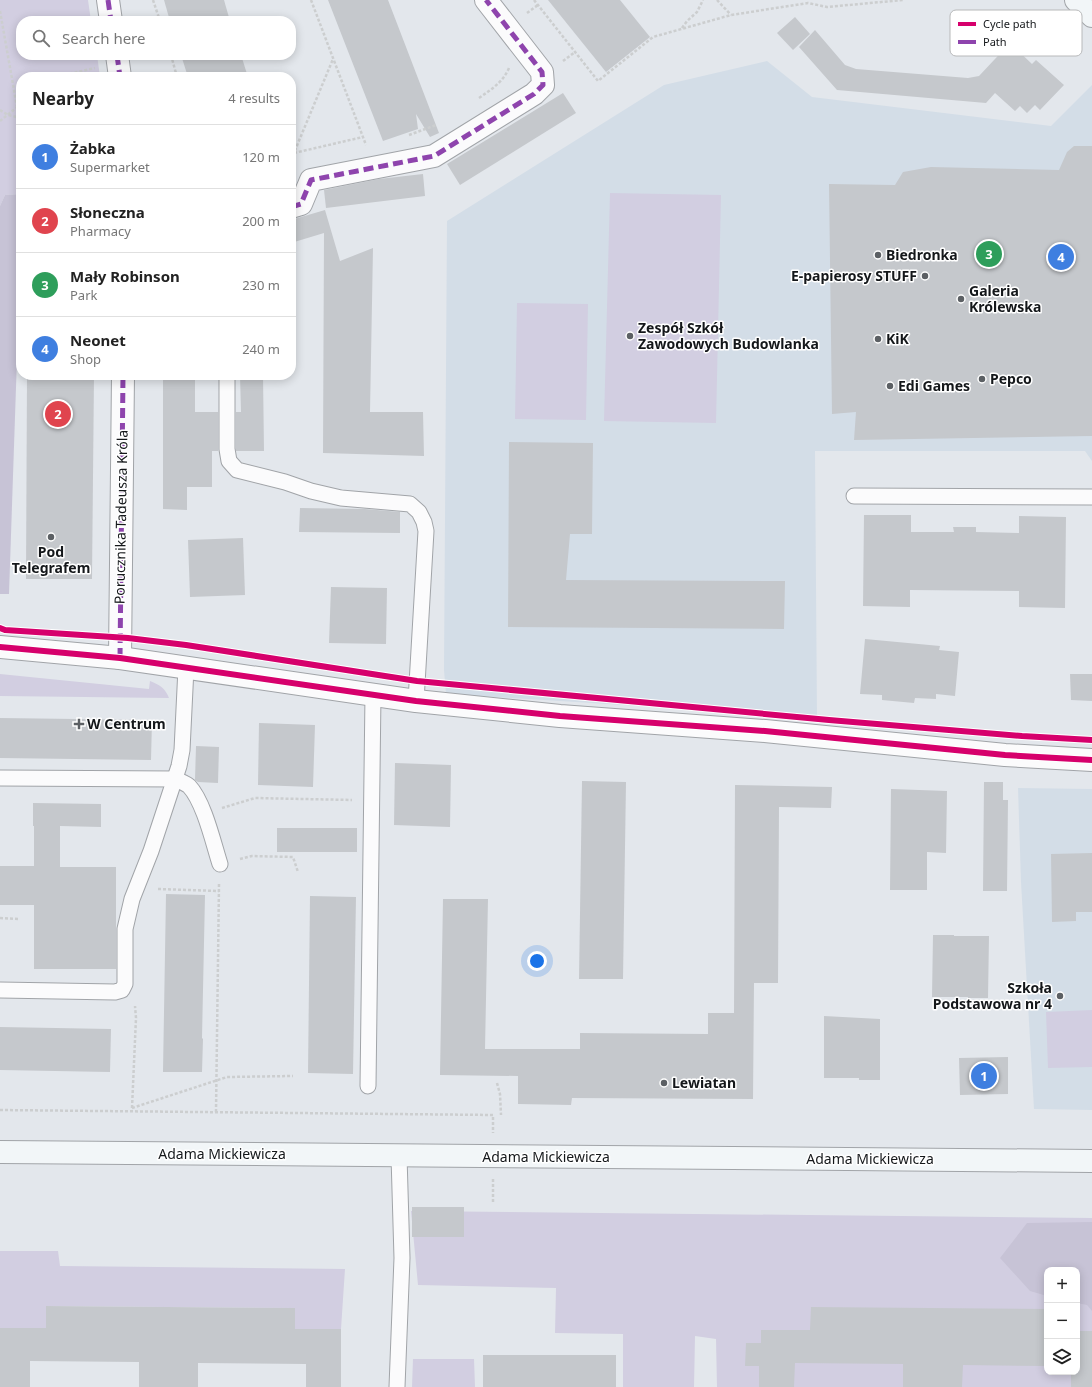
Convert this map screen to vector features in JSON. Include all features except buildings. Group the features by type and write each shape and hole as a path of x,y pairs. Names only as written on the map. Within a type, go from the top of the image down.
{"street":[{"path":"108,0 110,16"},
{"path":"296,205 300,204 311,180 434,156 534,94 543,85 542,72 486,0"},
{"path":"1076,0 1092,16"},
{"path":"118,60 119,72"},
{"name":"Porucznika Tadeusza Króla","path":"120,658 123,380"},
{"path":"0,647 120,658 416,701 560,716 765,731 1000,754 1092,760"},
{"name":"Adama Mickiewicza","path":"0,1152 1092,1161"}],"lane":[{"path":"227,380 227,449 229,461 237,470 341,498 410,504 419,512 424,522 426,532 416,701"},
{"path":"854,496 1092,497"},
{"path":"0,990 115,992 122,990 125,984 125,929 132,899 151,851 175,779 182,750 186,668"},
{"path":"368,1086 373,695"},
{"path":"0,778 175,779 187,785 194,792 220,864"},
{"path":"398,1387 402,1258 399,1156"}],"path":[{"path":"153,0 158,16"},
{"path":"311,0 375,167"},
{"path":"534,0 598,81 653,38 731,15 808,3 828,7 903,0"},
{"path":"682,29 687,21 697,12 703,0"},
{"path":"717,0 731,15"},
{"path":"0,11 1,25 16,102"},
{"path":"296,148 333,58"},
{"path":"172,60 176,72"},
{"path":"476,100 495,87 505,77 509,68 509,63"},
{"path":"0,121 16,108"},
{"path":"0,110 8,115 16,117"},
{"path":"405,137 438,124"},
{"path":"296,153 363,137"},
{"path":"203,814 255,798 372,800"},
{"path":"216,1112 220,864 252,856 294,857 298,872"},
{"path":"136,889 219,891"},
{"path":"0,918 20,919"},
{"path":"122,990 135,1005 136,1018 132,1110"},
{"path":"132,1110 227,1077 293,1076"},
{"path":"497,1083 500,1094 501,1115"},
{"path":"0,1110 132,1110 493,1115 493,1135"},
{"path":"493,1178 493,1202"}],"shaded area":[{"path":"0,0 88,0 90,16 16,16 16,60 98,60 99,72 16,72 16,194 5,195 0,206"},
{"name":"Zespół Szkół Zawodowych Budowlanka","path":"767,61 812,97 1051,126 1092,85 1092,461 1085,451 815,451 817,717 446,694 444,670 447,221 664,85"},
{"path":"610,193 721,195 716,423 604,421"},
{"path":"16,194 16,380 9,594 0,594 0,206 5,195"},
{"path":"517,303 588,304 586,420 515,419"},
{"path":"0,674 149,689 150,681 162,687 169,698 0,696"},
{"name":"Szkoła Podstawowa nr 4","path":"1018,788 1092,789 1092,1110 1034,1109 1021,882"},
{"path":"1092,1010 1092,1067 1048,1068 1046,1012"},
{"path":"411,1211 1092,1218 1092,1387 717,1387 716,1339 695,1336 694,1387 623,1387 623,1334 555,1333 556,1288 418,1285"},
{"path":"1092,1222 1092,1311 1087,1305 1080,1304 1080,1267 1044,1267 1044,1295 1030,1291 1000,1258 1027,1223"},
{"path":"0,1251 58,1251 60,1266 345,1269 341,1329 295,1329 295,1308 46,1306 46,1328 0,1328"},
{"path":"413,1359 474,1359 475,1387 412,1387"}],"marked path":[{"path":"108,0 110,16"},
{"path":"296,206 301,204 311,180 434,156 534,94 543,85 542,72 486,0"},
{"path":"118,60 119,72"},
{"path":"120,658 123,380"}],"cycle path":[{"path":"0,628 5,630 128,638 186,645 417,681 829,720 1022,736 1092,740"},
{"path":"0,647 120,658 416,701 560,716 765,731 1005,755 1092,760"}],"place":[{"name":"Mały Robinson","path":"989,254"},
{"name":"Biedronka","path":"878,255"},
{"name":"Neonet","path":"1061,257"},
{"name":"E-papierosy STUFF","path":"925,276"},
{"name":"Galeria Królewska","path":"961,299"},
{"name":"Zespół Szkół Zawodowych Budowlanka","path":"630,336"},
{"name":"KiK","path":"878,339"},
{"name":"Pepco","path":"982,379"},
{"name":"Edi Games","path":"890,386"},
{"name":"Słoneczna","path":"58,414"},
{"name":"Pod Telegrafem","path":"51,537"},
{"name":"W Centrum","path":"79,724"},
{"name":"Szkoła Podstawowa nr 4","path":"1060,996"},
{"name":"Żabka","path":"984,1076"},
{"name":"Lewiatan","path":"664,1083"}]}
